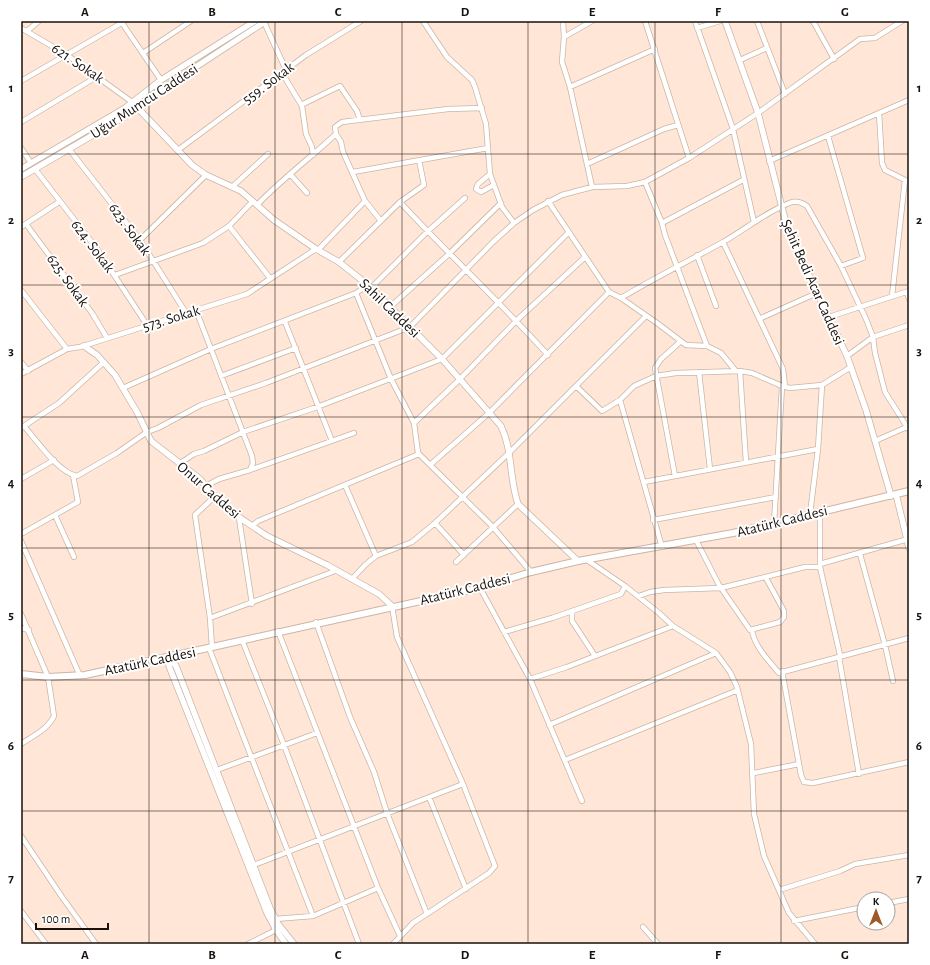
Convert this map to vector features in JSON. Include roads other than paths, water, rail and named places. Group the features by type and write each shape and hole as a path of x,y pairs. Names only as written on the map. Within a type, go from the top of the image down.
{"main road":[{"name":"Atatürk Caddesi","path":"21,674 48,677 80,676 211,648 316,622 480,588 531,572 578,561 662,547 774,524 909,491"}],"street":[{"path":"27,31 39,21"},
{"path":"143,53 191,21"},
{"name":"Uğur Mumcu Caddesi","path":"21,169 125,108 161,80 255,21"},
{"name":"559. Sokak","path":"178,150 313,50 361,21"},
{"path":"423,21 448,57 472,80 486,124 490,174 500,203 506,214 514,223"},
{"path":"563,21 564,37 562,62 570,87 592,187"},
{"path":"564,37 592,21"},
{"path":"645,21 689,158"},
{"path":"694,21 733,129 743,180 754,222"},
{"path":"697,28 720,21"},
{"name":"Şehit Bedi Acar Caddesi","path":"725,21 758,113 781,208 794,245 847,356 908,539 909,548"},
{"path":"757,21 785,94"},
{"path":"813,21 834,59"},
{"path":"104,362 60,403 23,427 54,460 73,475 77,476 117,453 147,432 158,428 201,405 229,396 375,339 410,327 465,270 514,223 548,201 562,195 592,187 627,186 645,182 689,158 758,113 860,39 876,38 902,21"},
{"path":"21,81 123,22 161,80"},
{"path":"265,22 284,72 301,105 306,134 312,147 313,155"},
{"name":"Uğur Mumcu Caddesi","path":"21,177 129,114 138,106 265,22"},
{"name":"621. Sokak","path":"21,28 67,55 132,102"},
{"path":"740,60 767,48"},
{"path":"570,87 655,49"},
{"path":"21,122 98,76"},
{"path":"301,105 340,86 358,111 360,120"},
{"path":"769,161 909,101"},
{"name":"Sahil Caddesi","path":"132,102 138,106 156,128 192,165 206,175 232,187 255,203 274,220 339,262 370,287 442,359 501,426 506,436 510,452 515,494 518,504"},
{"path":"381,221 365,201 343,152 335,127 339,123 360,120 448,109 482,108"},
{"path":"879,113 882,163 885,170 905,180 892,296"},
{"path":"587,164 664,129 678,125"},
{"path":"115,275 203,243 229,226 255,203 291,175 336,134"},
{"path":"828,136 863,258 841,266"},
{"path":"21,148 31,163"},
{"path":"353,172 488,148"},
{"name":"623. Sokak","path":"69,149 140,240 186,313"},
{"path":"232,187 268,154"},
{"path":"339,262 400,202 424,185 419,160"},
{"name":"624. Sokak","path":"35,169 59,202 97,249 147,325"},
{"path":"490,174 478,184 476,189 481,192 494,185"},
{"path":"140,240 206,175"},
{"path":"291,175 307,193"},
{"path":"662,223 743,180"},
{"path":"645,182 662,223 665,235 707,346"},
{"path":"123,388 211,349 285,322 370,287 465,198"},
{"name":"573. Sokak","path":"21,374 67,349 84,346 247,294 317,249 365,201"},
{"path":"548,201 584,258 609,292 621,298 680,342 686,345 707,346 721,353 738,370 746,462"},
{"path":"21,227 59,202"},
{"path":"400,202 427,232 517,320 548,355"},
{"path":"621,298 781,208 796,202 807,206 841,266 860,306 873,337 875,353 885,392 908,428 875,441"},
{"path":"390,307 450,254 500,203"},
{"name":"625. Sokak","path":"26,224 92,313 107,338"},
{"path":"229,226 270,278"},
{"path":"179,464 194,454 204,451 243,432 317,407 442,359 568,233"},
{"path":"723,242 783,369 774,524"},
{"path":"697,255 716,306"},
{"path":"414,423 460,379 517,320 584,258"},
{"path":"21,290 67,349"},
{"path":"430,465 489,413 609,292"},
{"path":"829,317 908,292 909,299"},
{"path":"760,319 817,293"},
{"path":"356,294 391,379 414,423 419,454 493,527 531,572"},
{"path":"196,310 252,456 253,462 250,470"},
{"path":"352,579 376,556 412,542 436,523 510,452 646,316"},
{"path":"285,322 304,367 317,407 332,441"},
{"path":"847,356 873,337 909,325"},
{"path":"675,476 655,368 661,359 680,342"},
{"name":"Onur Caddesi","path":"84,346 104,362 115,374 137,412 151,441 200,479 224,508 267,536 310,556 379,594 392,606"},
{"path":"221,376 296,348"},
{"path":"21,362 28,370"},
{"path":"576,386 602,411 620,400 634,386 656,376 676,373 738,370 752,373 783,386 822,385 851,367"},
{"path":"699,372 710,469"},
{"path":"810,514 818,449 822,385"},
{"path":"620,400 662,547"},
{"path":"206,486 219,479 250,470 354,433"},
{"path":"644,482 818,449"},
{"path":"252,526 258,521 419,454"},
{"path":"21,479 54,460"},
{"path":"21,534 78,502 73,475"},
{"path":"345,485 376,556"},
{"path":"214,497 195,515 210,618 211,648 251,758 313,916"},
{"path":"654,520 776,497"},
{"path":"456,562 518,504 578,561"},
{"path":"820,512 820,566 839,656 859,774"},
{"path":"55,515 74,557"},
{"path":"239,518 252,604"},
{"path":"436,523 464,555"},
{"path":"639,596 650,592 664,590 721,588 766,578 805,567 820,566 908,539"},
{"path":"696,540 721,588 749,629 752,630 764,654 778,673 909,638"},
{"path":"21,542 80,676"},
{"path":"860,554 885,645 893,681"},
{"path":"587,560 639,596 673,626 716,653 730,672 738,690 751,744 754,773 754,814 764,856 783,902 794,921 815,944"},
{"path":"210,618 252,604 335,571"},
{"path":"752,630 780,622 784,617 784,611 766,578"},
{"path":"504,632 621,594 625,586"},
{"path":"480,588 530,679 582,801"},
{"path":"392,606 397,637 463,784 495,866 489,873 427,914 400,936 393,944"},
{"path":"572,611 572,621 595,656"},
{"path":"21,614 48,677 54,716 52,722 21,744"},
{"path":"316,622 350,717 374,772 387,813 427,914"},
{"path":"530,679 673,626"},
{"path":"21,628 29,630"},
{"path":"278,631 378,888 400,936"},
{"path":"242,640 284,745 359,944"},
{"path":"549,725 716,653"},
{"path":"169,656 176,666 276,919 294,944"},
{"path":"169,656 169,666 267,914 286,944"},
{"path":"782,671 800,775 804,782 813,783 909,762"},
{"path":"565,760 738,690"},
{"path":"217,770 317,733"},
{"path":"754,773 799,764"},
{"path":"254,865 463,784"},
{"path":"429,797 466,889"},
{"path":"21,836 96,944"},
{"path":"779,890 840,871 856,864 909,855"},
{"path":"276,919 313,916 344,904 378,888"},
{"path":"896,901 909,899"},
{"path":"794,921 856,909"},
{"path":"21,911 46,944"},
{"path":"642,927 658,944"},
{"path":"248,944 276,930"}]}
